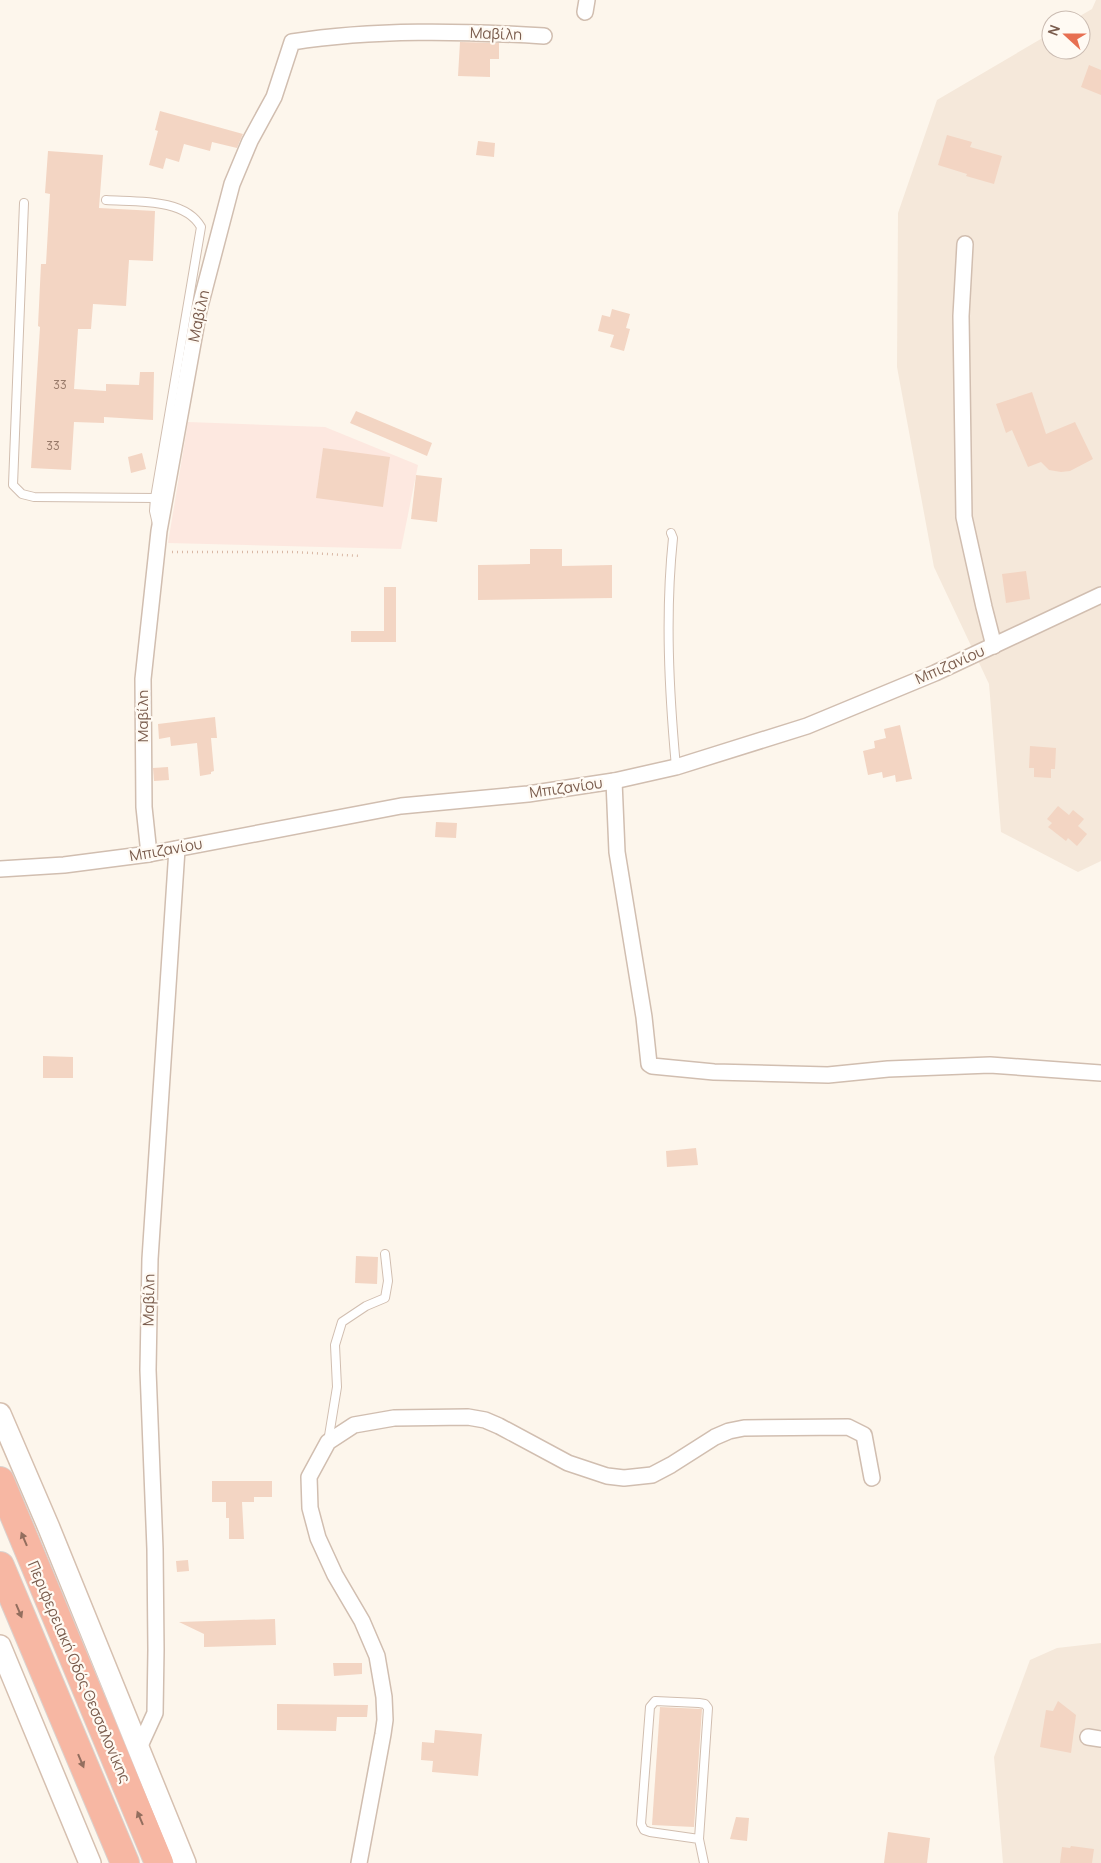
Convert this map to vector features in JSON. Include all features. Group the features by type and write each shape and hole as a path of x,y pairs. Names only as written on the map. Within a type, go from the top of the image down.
{"highway":[{"name":"Περιφερειακή Οδός Θεσσαλονίκης","path":"0,1481 159,1863"},
{"name":"Περιφερειακή Οδός Θεσσαλονίκης","path":"0,1566 124,1863"}],"street":[{"name":"Μαβίλη","path":"149,854 144,807 143,679 155,552 199,310 232,184 250,141 274,97 292,42 321,37 434,32 544,36"},
{"path":"965,244 961,316 964,517 994,646"},
{"name":"Μπιζανίου","path":"0,869 64,865 149,854 266,830 401,806 528,794 614,781 676,767 807,726 935,673 1101,595"},
{"path":"614,781 617,852 644,1017 649,1064 652,1066 714,1072 828,1074 888,1069 990,1065 1101,1073"},
{"name":"Μαβίλη","path":"139,1748 155,1713 155,1550 148,1370 150,1259 177,849"},
{"path":"0,1414 49,1528 186,1863"},
{"path":"360,1863 383,1734 385,1720 384,1697 380,1666 374,1648 362,1621 334,1575 318,1538 310,1508 309,1477 328,1442 354,1425 394,1418 468,1417 485,1420 499,1426 529,1444 568,1463 607,1476 624,1478 652,1475 715,1437 729,1431 744,1428 848,1427 864,1435 872,1478"},
{"path":"0,1646 90,1863"}],"lane":[{"path":"106,200 168,205 183,209 196,218 201,227 155,498 154,512 159,530"},
{"path":"24,203 13,485 22,494 34,497 155,498"},
{"path":"671,533 669,633 676,767"},
{"path":"328,1442 337,1388 335,1345 342,1322 366,1306 385,1298 388,1281 385,1254"},
{"path":"699,1839 650,1832 644,1830 641,1824 650,1707 655,1701 699,1703 706,1704 708,1708 699,1839 704,1863"}],"path":[{"path":"155,552 295,552 360,556"}],"shaded area":[{"path":"1096,0 1101,0 1101,861 1078,872 1001,832 989,684 934,567 897,367 898,213 937,100 1041,39 1041,60 1091,60 1090,10"},
{"path":"188,422 325,427 418,465 401,549 168,543"},
{"path":"1101,1643 1101,1863 1003,1863 994,1757 1030,1660 1057,1648"}],"building":[{"path":"460,42 499,43 499,59 490,59 490,77 458,76"},
{"path":"1089,65 1101,70 1101,95 1081,87"},
{"path":"160,111 243,134 237,148 212,142 210,151 184,144 179,162 166,158 163,169 149,165 158,131 155,130"},
{"path":"947,135 972,142 970,147 1002,156 994,184 938,165"},
{"path":"478,141 495,143 494,157 476,155"},
{"path":"48,151 103,155 99,208 155,211 153,261 129,260 126,306 93,304 91,329 78,329 74,389 106,391 106,384 139,385 140,372 154,372 153,420 104,417 104,423 74,422 71,470 31,468 40,327 38,326 41,264 46,264 50,194 45,193"},
{"path":"612,309 630,314 626,328 630,329 624,351 610,347 614,335 598,331 602,315 610,317"},
{"path":"1032,392 1046,434 1075,422 1093,459 1070,471 1049,470 1041,462 1028,467 1012,430 1006,433 996,404"},
{"path":"356,411 432,443 427,456 350,423"},
{"path":"323,448 390,457 383,507 316,498"},
{"path":"142,453 146,469 131,473 128,457"},
{"path":"416,475 442,478 437,522 411,519"},
{"path":"530,549 562,549 562,566 612,565 612,598 478,600 478,565 530,564"},
{"path":"1026,571 1030,599 1006,603 1002,574"},
{"path":"384,587 396,587 396,642 351,642 351,631 384,631"},
{"path":"215,717 217,738 211,738 214,771 211,774 200,776 197,743 171,746 170,737 159,739 158,724"},
{"path":"900,725 912,779 896,782 895,775 883,778 882,772 868,775 863,751 875,748 874,741 886,738 884,729"},
{"path":"1030,746 1056,748 1055,769 1051,769 1051,778 1034,777 1034,768 1029,768"},
{"path":"168,767 169,780 154,781 153,768"},
{"path":"1058,806 1069,815 1073,810 1084,819 1078,826 1087,834 1077,846 1068,838 1066,841 1048,827 1052,823 1047,819"},
{"path":"436,822 457,823 456,838 435,837"},
{"path":"43,1056 73,1057 73,1078 43,1078"},
{"path":"696,1148 698,1165 667,1167 666,1151"},
{"path":"356,1256 378,1257 377,1284 355,1283"},
{"path":"212,1481 272,1481 272,1497 254,1497 254,1502 242,1502 244,1539 229,1539 229,1518 226,1518 226,1502 212,1502"},
{"path":"188,1560 189,1571 177,1572 176,1561"},
{"path":"275,1619 276,1645 204,1647 204,1634 179,1622"},
{"path":"333,1663 362,1663 362,1674 334,1676"},
{"path":"1058,1701 1076,1715 1071,1753 1040,1747 1046,1710 1053,1711"},
{"path":"277,1704 368,1705 367,1717 337,1717 336,1731 277,1730"},
{"path":"660,1707 702,1709 694,1827 652,1825"},
{"path":"435,1730 482,1734 478,1776 432,1772 433,1761 421,1760 422,1742 434,1743"},
{"path":"736,1817 749,1818 747,1841 730,1839"},
{"path":"888,1832 930,1838 927,1863 884,1863"},
{"path":"1071,1846 1094,1849 1092,1863 1060,1863 1062,1847 1070,1848"}]}
